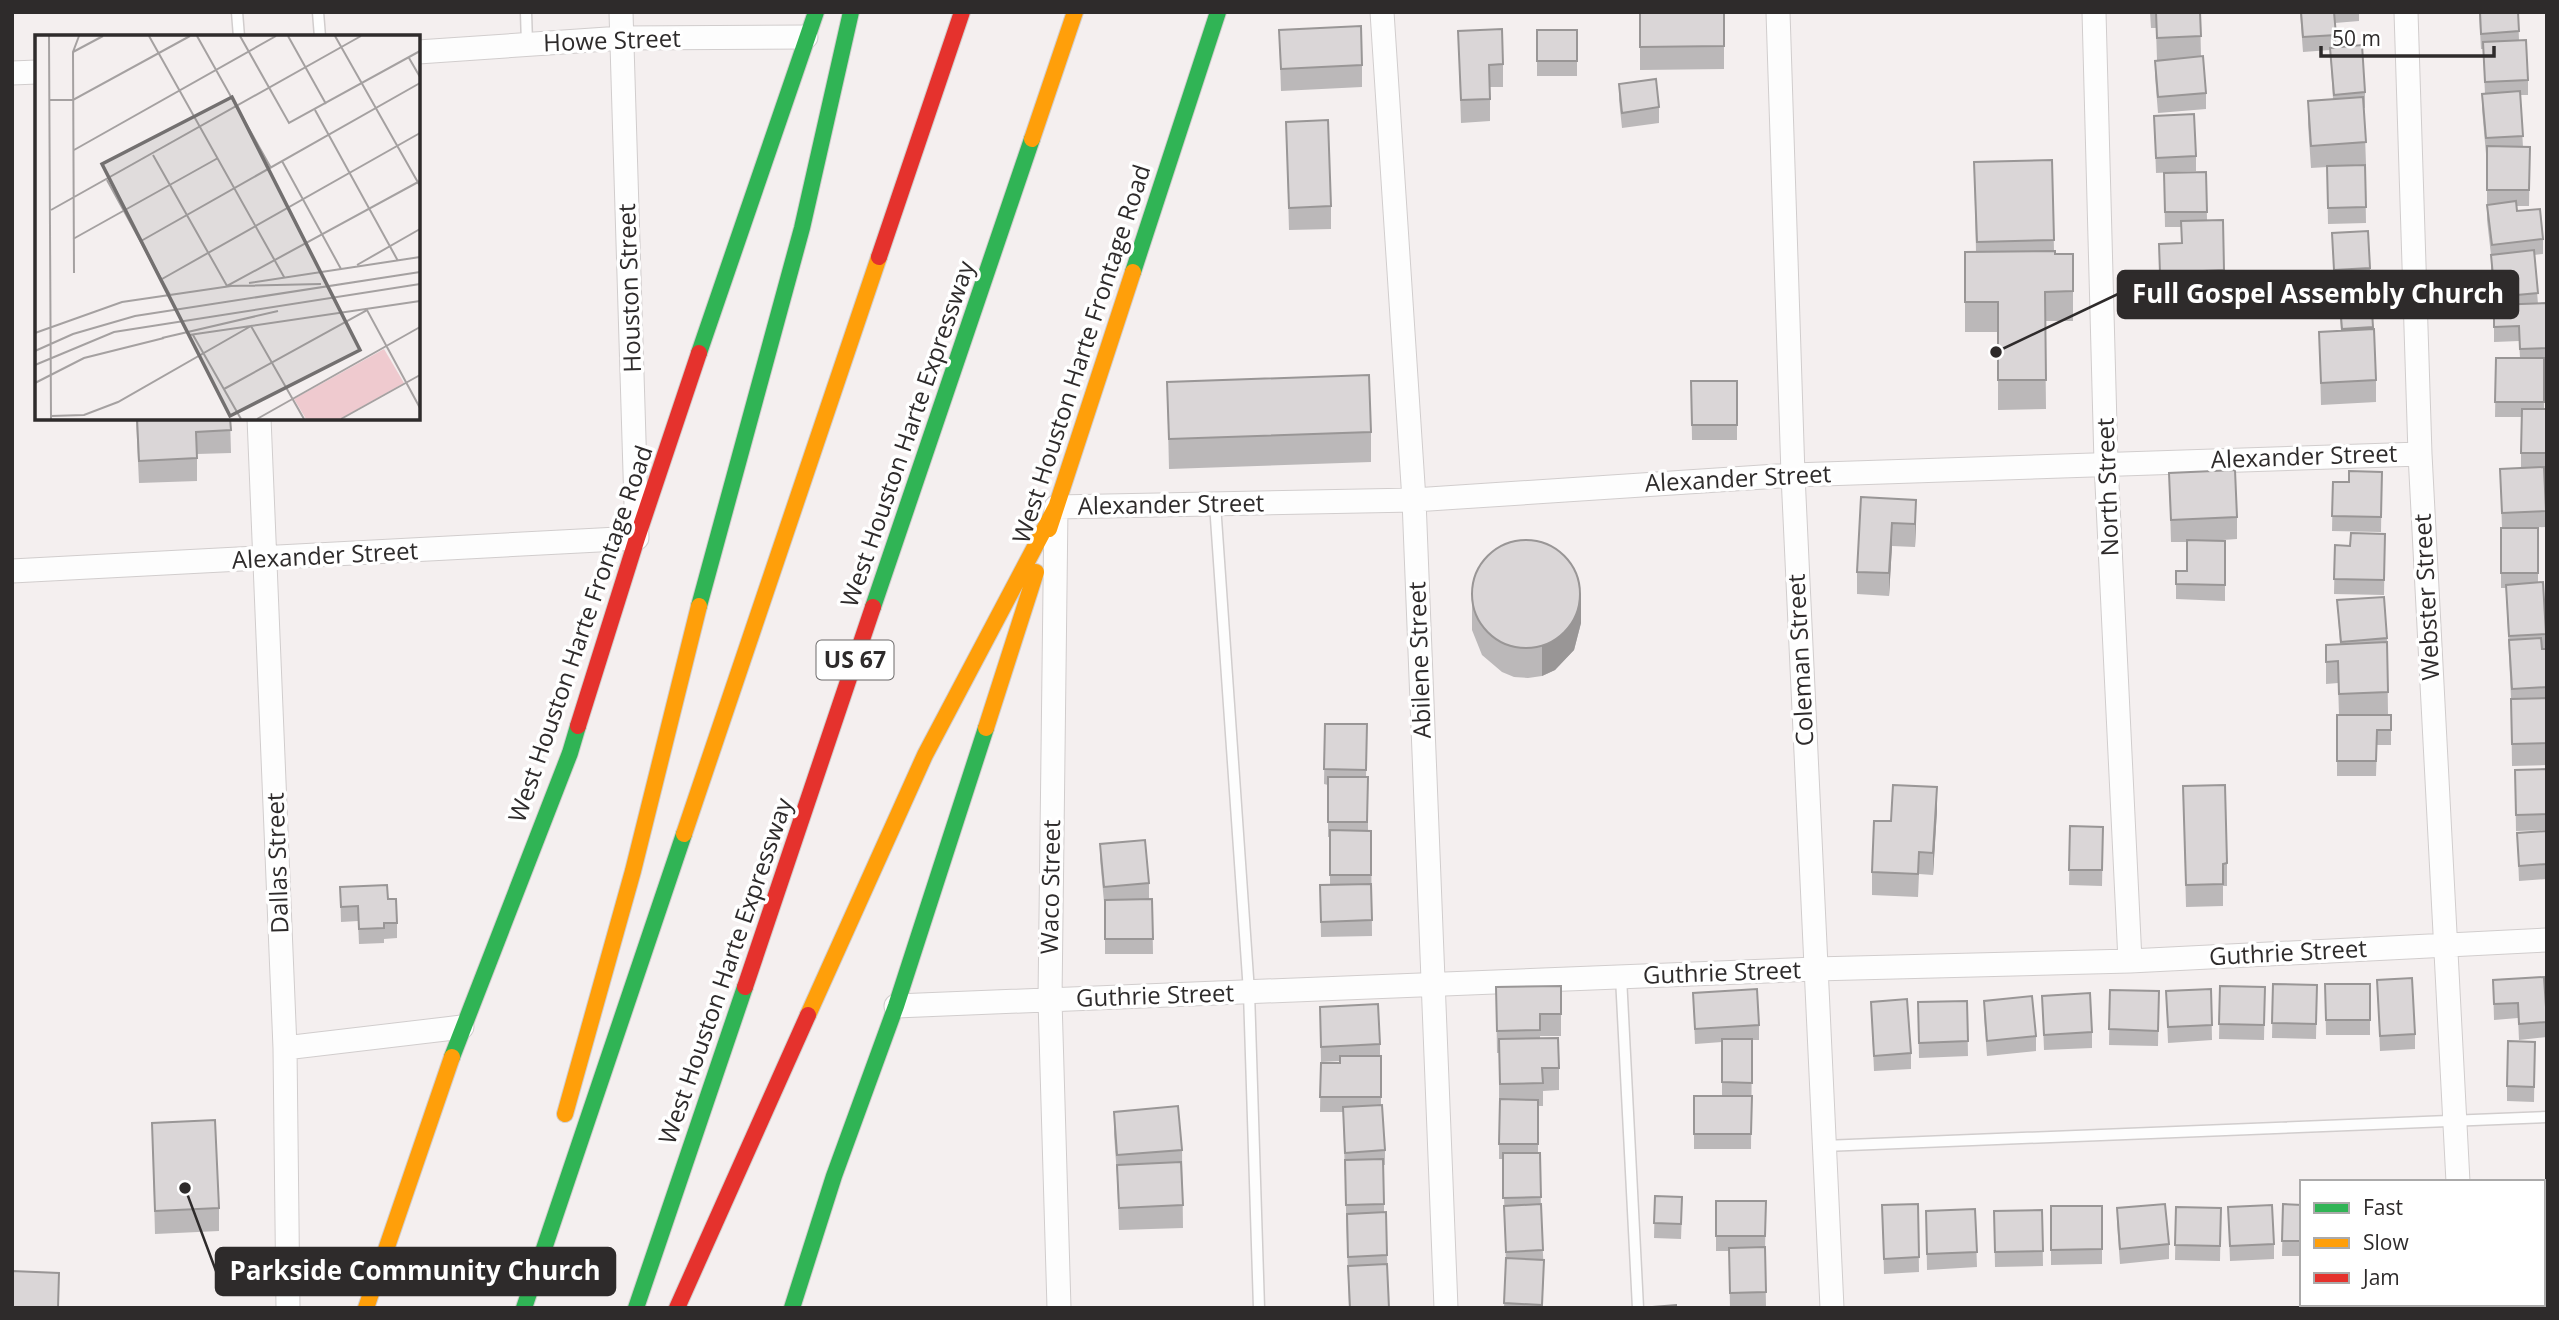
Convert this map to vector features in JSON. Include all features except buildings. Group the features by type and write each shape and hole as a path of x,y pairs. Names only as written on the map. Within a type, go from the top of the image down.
{"main road":[{"name":"West Houston Harte Frontage Road","path":"366,1308 462,1027 570,753 637,538 816,12"},
{"path":"559,1136 633,871 712,552 802,228 851,12"},
{"path":"524,1308 962,12"},
{"name":"West Houston Harte Expressway","path":"636,1308 1075,12"},
{"name":"West Houston Harte Frontage Road","path":"792,1308 834,1176 896,1006 1218,12"},
{"path":"677,1308 925,755 1056,507"},
{"path":"510,1308 529,1242"}],"street":[{"name":"Houston Street","path":"621,12 637,538"},
{"name":"Abilene Street","path":"1382,12 1413,500 1446,1308"},
{"name":"Coleman Street","path":"1778,12 1793,475 1832,1308"},
{"name":"North Street","path":"2094,12 2106,463 2130,961"},
{"name":"Webster Street","path":"2406,12 2420,454 2458,1180"},
{"name":"Howe Street","path":"420,52 622,38 806,37"},
{"path":"12,73 35,72"},
{"name":"Dallas Street","path":"259,420 285,1048 288,1308"},
{"name":"Alexander Street","path":"1056,507 1413,500 1793,475 2420,454"},
{"name":"Waco Street","path":"1056,507 1050,1000 1059,1308"},
{"name":"Alexander Street","path":"12,571 637,538"},
{"name":"Guthrie Street","path":"896,1006 1815,969 2130,961 2547,940"},
{"path":"285,1048 462,1027"}],"lane":[{"path":"237,12 239,35"},
{"path":"318,12 320,35"},
{"path":"526,12 527,44"},
{"path":"1215,504 1249,992 1259,1308"},
{"path":"1621,977 1638,1308"},
{"path":"1824,1146 2547,1117"}],"traffic: fast":[{"path":"699,353 816,12"},
{"path":"699,606 802,228 851,12"},
{"path":"1133,272 1218,12"},
{"path":"873,607 1032,139"},
{"path":"452,1057 570,753 578,726"},
{"path":"792,1308 834,1176 896,1006 986,728"},
{"path":"524,1308 684,834"},
{"path":"636,1308 745,987"}],"traffic: slow":[{"path":"1032,139 1075,12"},
{"path":"684,834 879,257"},
{"path":"1049,529 1133,272"},
{"path":"808,1015 925,755 1056,507"},
{"path":"986,728 1036,572"},
{"path":"565,1114 633,871 699,606"},
{"path":"366,1308 452,1057"}],"traffic: jam":[{"path":"879,257 962,12"},
{"path":"578,726 699,353"},
{"path":"745,987 873,607"},
{"path":"677,1308 808,1015"}],"place":[{"name":"Full Gospel Assembly Church","path":"1996,352"},
{"name":"Parkside Community Church","path":"185,1188"}]}
